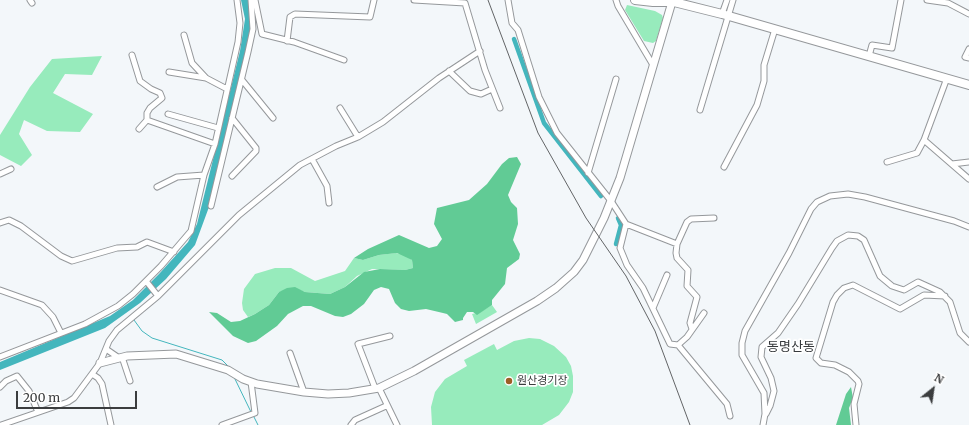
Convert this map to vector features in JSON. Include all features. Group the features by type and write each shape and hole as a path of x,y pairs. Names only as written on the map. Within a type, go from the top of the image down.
{"highway":[{"path":"635,0 653,2 669,1 725,15 969,85"}],"main road":[{"path":"100,363 120,357 176,354 231,371 251,382 304,392 328,394 377,388 414,371 531,305 567,280 583,260 611,201 654,65 669,1"}],"street":[{"path":"0,357 86,324 112,310 147,282 191,231 204,175 215,144 238,42 240,23 237,0"},
{"path":"212,206 253,29 252,0"},
{"path":"255,0 262,34 317,50 344,60"},
{"path":"287,41 290,17 295,14 370,17 374,0"},
{"path":"414,0 465,3 492,89 500,108"},
{"path":"508,0 512,24 518,30 539,97 551,124 611,201 626,224 677,244"},
{"path":"616,0 618,6 654,65"},
{"path":"700,110 725,15 727,0"},
{"path":"725,15 733,0"},
{"path":"869,56 872,45 892,48 901,0"},
{"path":"927,0 948,3 969,14"},
{"path":"724,167 757,105 764,81 764,66 775,29"},
{"path":"184,35 192,63 206,78"},
{"path":"969,48 964,57 969,58"},
{"path":"1,425 68,402 81,390 100,363 117,330 157,295 235,219 300,165 336,146 358,137 383,122 449,71 480,51"},
{"path":"132,55 140,81 162,95 160,101 147,113 146,120 139,129"},
{"path":"449,71 470,91 481,94 492,89"},
{"path":"169,72 206,78 227,89"},
{"path":"887,162 917,153 924,140 947,78"},
{"path":"588,173 616,79"},
{"path":"242,80 273,118"},
{"path":"340,108 358,137"},
{"path":"168,114 218,128"},
{"path":"232,118 256,148 256,151 232,176"},
{"path":"146,120 215,144"},
{"path":"924,140 969,179"},
{"path":"312,158 327,186 328,202"},
{"path":"952,164 969,162"},
{"path":"0,174 11,169"},
{"path":"157,187 177,177 204,175"},
{"path":"763,425 765,414 764,393 742,355 742,343 745,331 789,253 811,209 817,202 830,196 848,194 932,215 969,227"},
{"path":"692,329 690,323 697,297 687,286 688,270 677,258 677,244 687,222 691,219 714,218"},
{"path":"0,222 9,220 21,226 61,256 72,260 117,248 137,247 147,242 151,242 174,252"},
{"path":"626,224 620,248 627,265 643,288 670,344 678,346 727,404 730,416"},
{"path":"765,414 770,406 774,391 771,378 760,357 762,347 778,333 837,241 848,235 854,235 864,240 877,272 882,279 892,286 904,290 918,282 936,289 945,296 953,307 960,333 969,342"},
{"path":"653,308 667,275"},
{"path":"147,282 157,295"},
{"path":"856,425 854,404 859,384 858,381 841,368 821,363 816,358 833,302 837,295 844,288 853,285 900,309 924,295 945,296"},
{"path":"0,290 42,305 53,317 61,334"},
{"path":"678,346 687,337 704,312"},
{"path":"390,336 358,344 377,388 397,425"},
{"path":"106,349 120,357 130,381"},
{"path":"290,353 304,392"},
{"path":"92,374 98,378 102,384 111,425"},
{"path":"0,387 6,381 17,376 29,391 38,412"},
{"path":"222,425 255,413 251,382"},
{"path":"351,425 355,420 386,406"}],"green space":[{"path":"627,5 655,11 662,15 663,18 656,41 653,43 644,41 625,10"},
{"path":"102,56 92,75 65,74 53,93 93,114 80,132 47,131 24,120 19,134 32,155 21,166 0,155 0,135 30,87 52,59"},
{"path":"517,157 521,164 508,195 511,202 517,208 518,224 513,240 520,254 519,259 507,268 505,284 492,300 492,305 477,315 473,312 467,312 463,320 455,322 447,314 443,313 426,309 409,311 401,309 395,303 389,289 381,287 374,290 364,304 351,314 343,317 335,316 311,306 303,306 288,314 277,326 256,341 248,343 233,336 209,312 217,313 231,322 240,321 269,305 279,292 287,288 295,287 305,292 330,294 345,287 364,272 380,269 405,270 413,268 412,260 397,253 379,255 363,260 354,258 368,249 399,235 429,248 437,246 442,239 434,224 437,208 469,200 487,184 502,164 509,158"},
{"path":"396,253 405,255 412,260 413,268 405,270 372,269 357,276 345,287 330,294 305,292 297,289 279,292 269,305 255,314 248,317 243,310 242,303 244,289 255,274 275,268 291,268 315,281 345,271 354,258 363,260 379,255"},
{"path":"492,305 497,312 476,324 472,314 477,314"},
{"name":"원산경기장","path":"529,338 540,339 554,346 566,357 571,366 573,376 573,392 569,402 559,415 542,425 432,425 431,407 435,392 445,379 467,366 464,360 494,344 497,350 514,341"},
{"path":"851,387 853,398 849,408 851,425 836,425 846,394"}],"water":[{"path":"241,0 248,0 251,25 250,34 209,207 195,245 166,279 140,303 105,328 0,370 0,362 110,316 133,300 188,242 197,224 240,51 245,19"}],"waterway":[{"path":"514,39 544,123 601,196"},
{"path":"616,244 621,225 618,218"},
{"path":"134,320 142,331 152,338 222,360 229,367"},
{"path":"234,377 251,412"},
{"path":"254,417 258,425"}],"railway":[{"path":"488,0 538,133 586,218 626,276 655,331 690,425"}],"place":[{"name":"원산경기장","path":"509,381"}],"district":[{"name":"동명산동","path":"791,347"}]}
